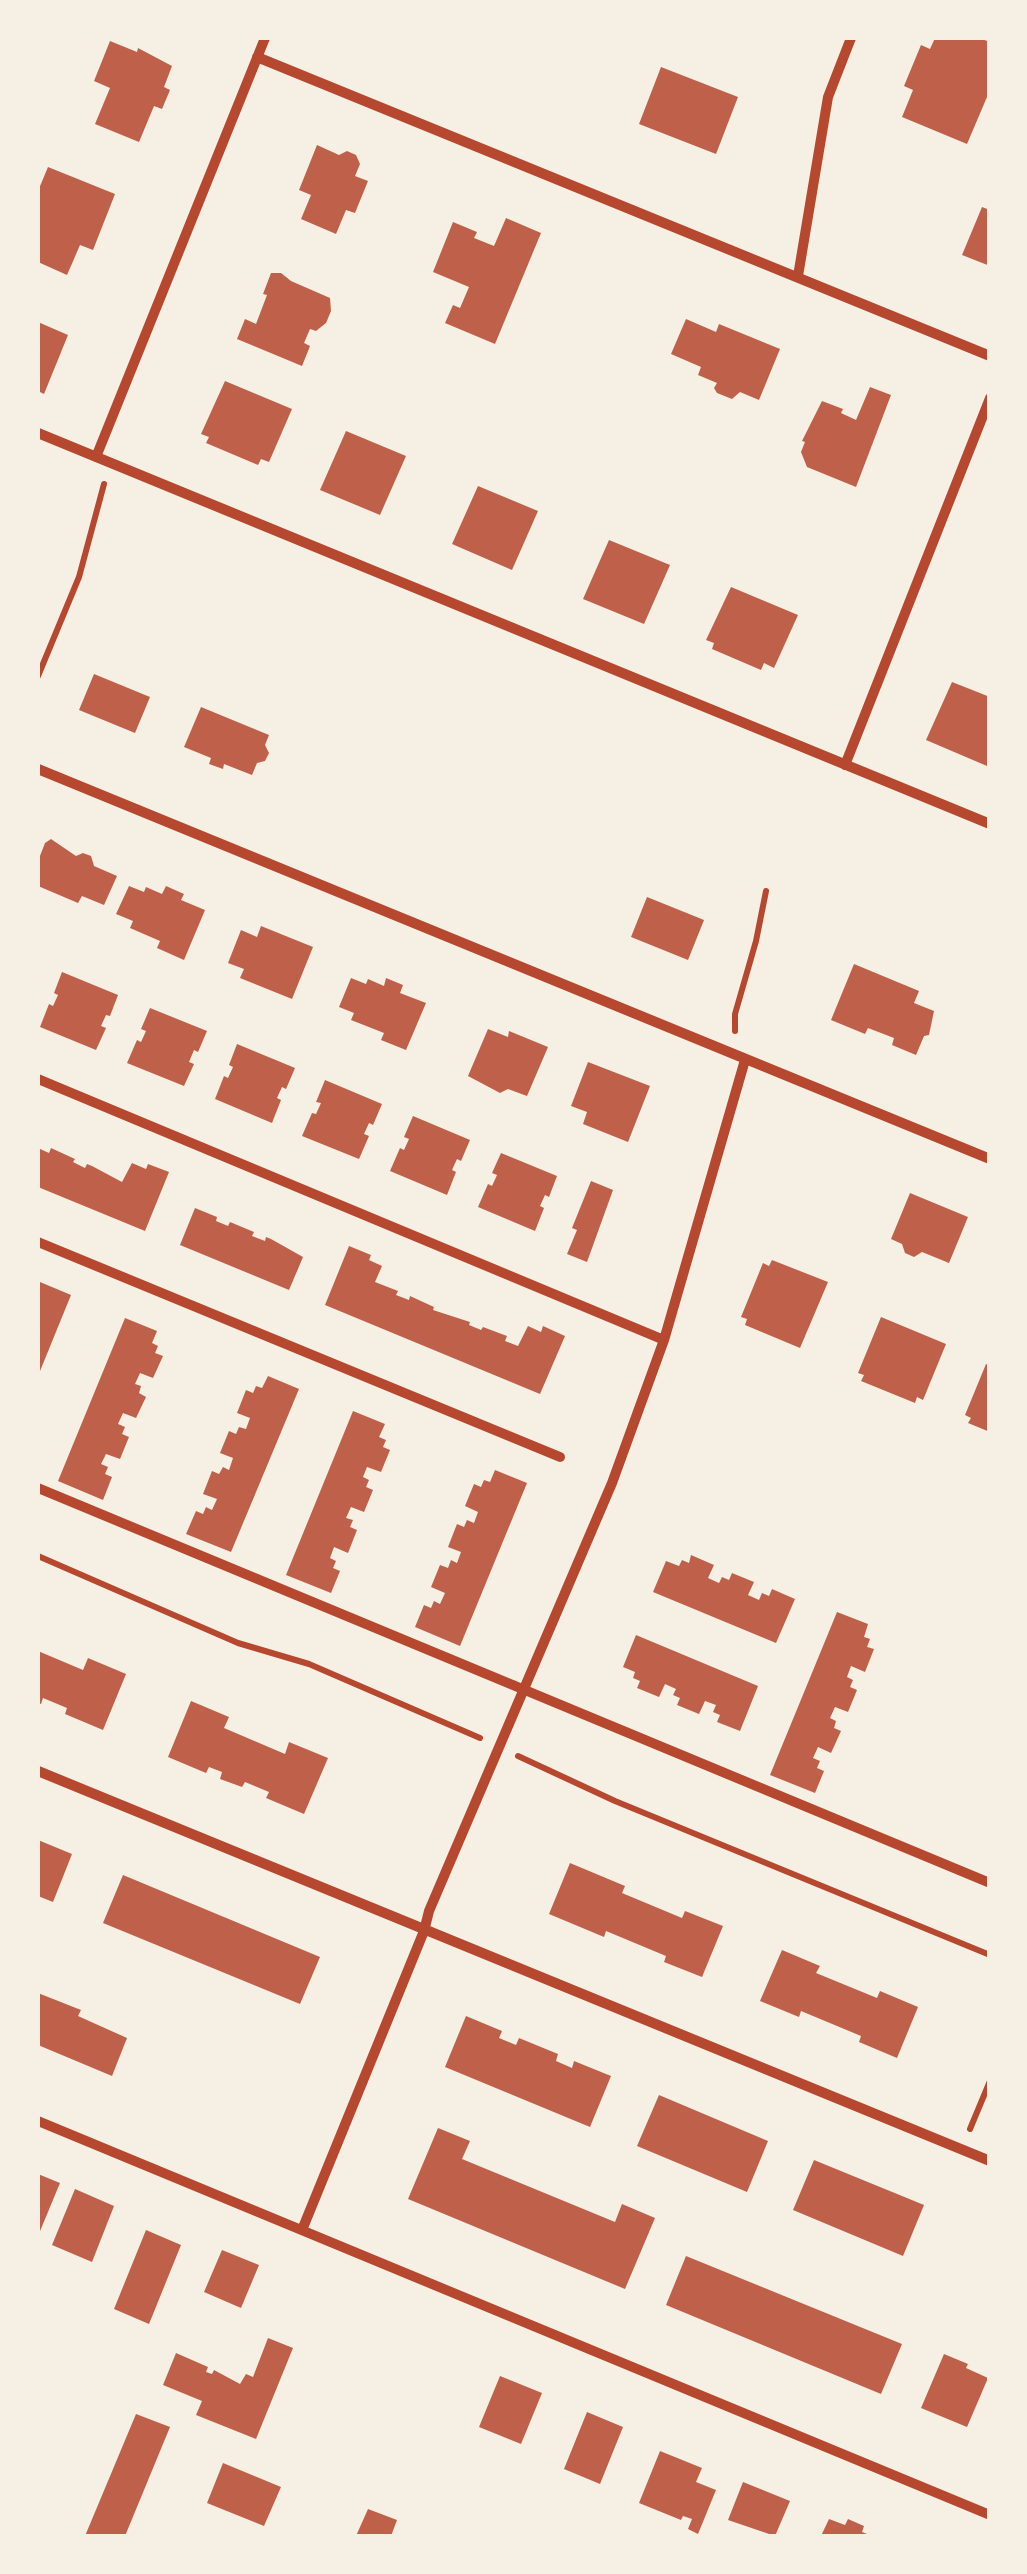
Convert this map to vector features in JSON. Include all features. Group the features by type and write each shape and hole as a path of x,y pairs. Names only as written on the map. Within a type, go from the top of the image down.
{"street":[{"path":"96,457 266,38"},
{"path":"798,276 828,97 851,38"},
{"path":"257,57 990,356"},
{"path":"845,764 990,398"},
{"path":"38,433 990,824"},
{"path":"38,769 990,1159"},
{"path":"302,2230 429,1911 612,1483 664,1340 745,1060"},
{"path":"38,1079 664,1340"},
{"path":"38,1242 560,1457"},
{"path":"38,1488 990,1883"},
{"path":"38,1772 990,2161"},
{"path":"38,2121 990,2515"}],"path":[{"path":"38,676 79,577 112,464"},
{"path":"745,1060 734,1028 766,891"},
{"path":"968,2132 990,2081"}],"building":[{"path":"935,38 979,38 990,42 990,90 967,144 902,117 913,90 904,86 921,45 930,49"},
{"path":"110,41 137,52 138,48 172,66 164,87 170,90 162,109 154,106 139,142 95,124 110,88 94,81"},
{"path":"661,67 738,97 716,154 639,124"},
{"path":"317,145 339,155 347,151 356,155 360,164 355,176 368,181 355,213 346,210 336,234 301,219 311,195 299,190"},
{"path":"48,167 115,194 93,250 80,245 67,275 38,262 38,191"},
{"path":"982,207 990,210 990,266 962,255"},
{"path":"506,218 541,233 495,344 445,323 453,305 460,308 469,287 433,272 453,222 477,232 474,238 494,246"},
{"path":"271,273 281,273 330,298 331,311 326,323 316,331 310,329 304,343 310,346 302,366 237,339 245,319 256,324"},
{"path":"686,319 716,332 719,324 780,349 759,400 740,392 732,399 717,393 717,383 698,375 701,367 671,354"},
{"path":"38,322 68,335 44,394 38,391"},
{"path":"225,381 292,409 269,462 261,459 258,465 206,443 209,437 201,434"},
{"path":"870,387 891,395 856,487 807,467 801,452 805,442 802,441 822,401 843,409 841,413 856,420"},
{"path":"346,431 406,456 380,515 320,490"},
{"path":"478,486 538,511 512,570 452,544"},
{"path":"609,540 670,565 644,624 583,599"},
{"path":"731,587 798,615 774,668 764,663 761,670 712,649 714,643 706,640"},
{"path":"94,674 150,697 135,733 79,710"},
{"path":"952,682 990,697 987,766 926,740"},
{"path":"201,707 269,735 265,745 269,753 265,761 257,763 252,775 224,764 223,769 209,764 211,758 184,747"},
{"path":"51,839 76,856 91,856 94,866 117,876 104,905 82,896 78,903 38,886 38,861 45,843"},
{"path":"129,886 144,892 146,887 162,894 166,886 184,894 181,900 205,910 184,960 157,948 160,941 130,928 133,921 116,914"},
{"path":"647,897 704,920 688,960 631,937"},
{"path":"261,926 313,947 292,999 240,978 244,969 228,963 241,930 257,937"},
{"path":"854,964 919,991 914,1003 934,1011 929,1035 924,1036 916,1055 892,1045 894,1038 868,1028 865,1034 831,1020"},
{"path":"62,972 118,995 110,1016 106,1015 101,1026 106,1028 96,1050 40,1027 49,1004 53,1006 58,995 54,993"},
{"path":"351,978 366,984 368,979 384,986 386,978 403,985 400,993 426,1003 406,1050 381,1040 384,1033 351,1020 354,1013 339,1007"},
{"path":"150,1008 207,1031 198,1052 194,1050 189,1062 194,1064 184,1086 127,1063 137,1040 141,1042 146,1031 141,1029"},
{"path":"488,1029 508,1037 509,1031 548,1047 527,1096 508,1089 500,1093 468,1076"},
{"path":"237,1044 295,1068 286,1089 282,1087 277,1098 281,1100 272,1123 215,1099 224,1076 228,1078 233,1067 229,1065"},
{"path":"588,1062 650,1086 628,1142 583,1124 587,1112 571,1106"},
{"path":"325,1080 382,1104 373,1125 369,1123 364,1134 369,1136 359,1159 302,1136 321,1103 316,1102"},
{"path":"413,1116 470,1140 461,1161 457,1159 452,1170 456,1172 447,1195 390,1171 400,1148 404,1150 409,1139 404,1137"},
{"path":"38,1148 49,1153 51,1148 85,1168 87,1164 122,1182 132,1163 169,1172 145,1231 38,1187"},
{"path":"501,1153 557,1176 549,1197 545,1195 540,1206 544,1208 535,1231 478,1207 488,1184 492,1186 497,1175 492,1173"},
{"path":"591,1181 613,1190 587,1262 567,1254 577,1230 572,1228"},
{"path":"910,1193 968,1217 949,1263 922,1252 914,1257 891,1239"},
{"path":"195,1208 228,1226 230,1222 254,1232 252,1236 271,1239 303,1257 289,1290 180,1245"},
{"path":"349,1246 371,1255 369,1260 382,1266 375,1282 398,1291 396,1295 409,1300 410,1296 481,1330 483,1327 507,1336 505,1341 518,1346 528,1326 541,1332 543,1326 565,1336 540,1394 325,1305"},
{"path":"772,1260 828,1282 800,1348 745,1325 747,1319 741,1317 763,1263 769,1266"},
{"path":"40,1282 71,1295 38,1376 38,1287"},
{"path":"881,1317 946,1344 923,1400 917,1397 915,1403 861,1381 864,1375 858,1373"},
{"path":"125,1318 157,1331 152,1343 158,1346 155,1353 163,1356 153,1378 140,1373 135,1384 141,1386 139,1393 146,1397 136,1418 123,1413 118,1424 125,1427 122,1434 129,1437 120,1459 106,1454 101,1464 108,1467 105,1474 112,1477 103,1500 58,1481"},
{"path":"986,1364 990,1366 990,1432 968,1423 971,1418 965,1415"},
{"path":"268,1376 299,1389 231,1552 186,1534 196,1511 203,1514 206,1507 212,1510 217,1499 203,1494 212,1471 219,1474 223,1467 229,1470 233,1458 220,1453 229,1431 236,1434 239,1427 246,1429 250,1418 237,1413 246,1390 253,1393 256,1386 262,1388"},
{"path":"353,1411 385,1424 379,1437 386,1440 383,1447 390,1450 381,1472 367,1467 363,1477 369,1480 366,1487 373,1490 364,1512 351,1507 346,1518 353,1520 350,1527 357,1530 348,1553 334,1547 330,1558 336,1561 333,1568 340,1571 331,1593 286,1575"},
{"path":"495,1470 527,1483 460,1646 415,1627 424,1605 431,1608 434,1601 440,1604 445,1593 431,1587 440,1565 448,1568 451,1560 457,1563 461,1552 448,1547 457,1524 464,1527 467,1520 474,1523 478,1512 465,1506 474,1484 481,1487 484,1480 490,1482"},
{"path":"691,1555 714,1565 708,1578 719,1583 722,1577 729,1580 732,1573 754,1582 748,1595 759,1600 762,1593 769,1596 772,1589 795,1599 776,1643 653,1592 666,1561 679,1566 682,1560 689,1563"},
{"path":"837,1612 868,1624 864,1637 870,1639 867,1647 874,1649 865,1672 851,1666 847,1677 853,1680 850,1687 857,1690 848,1712 835,1707 830,1718 836,1721 834,1728 841,1731 831,1753 818,1747 813,1758 820,1761 817,1768 824,1771 815,1793 770,1775"},
{"path":"636,1635 758,1686 740,1731 717,1722 720,1715 713,1712 716,1705 705,1701 699,1714 677,1705 680,1698 673,1695 676,1689 665,1684 659,1697 637,1688 640,1681 633,1678 635,1672 623,1667"},
{"path":"38,1651 83,1670 88,1658 126,1674 103,1730 65,1714 67,1708 43,1698 38,1703"},
{"path":"191,1701 229,1717 224,1728 285,1754 289,1742 328,1758 304,1814 266,1798 269,1792 245,1782 242,1787 220,1779 222,1772 209,1767 206,1773 168,1757"},
{"path":"38,1840 72,1854 53,1902 38,1896"},
{"path":"570,1863 625,1886 622,1893 682,1918 685,1911 723,1926 702,1977 664,1962 666,1956 606,1931 604,1937 549,1914"},
{"path":"123,1875 320,1957 300,2004 103,1923"},
{"path":"782,1950 820,1966 816,1973 877,1998 880,1991 918,2007 897,2058 859,2042 861,2036 801,2011 799,2017 760,2001"},
{"path":"38,1993 81,2010 78,2016 127,2038 112,2076 38,2045"},
{"path":"466,2016 502,2031 499,2038 516,2045 519,2038 558,2054 556,2061 572,2068 574,2061 611,2076 590,2127 445,2067"},
{"path":"659,2095 768,2141 747,2192 637,2146"},
{"path":"438,2128 470,2141 462,2159 615,2222 622,2204 655,2218 625,2289 408,2199"},
{"path":"814,2160 924,2205 903,2256 793,2210"},
{"path":"38,2174 60,2183 38,2236"},
{"path":"75,2189 114,2206 92,2262 52,2245"},
{"path":"146,2230 181,2245 149,2324 114,2309"},
{"path":"222,2250 259,2265 241,2308 204,2292"},
{"path":"686,2256 902,2344 881,2394 666,2305"},
{"path":"268,2338 293,2348 256,2439 196,2415 202,2401 163,2385 176,2353 208,2367 206,2372 212,2374 214,2370 240,2384 246,2374 253,2377"},
{"path":"944,2354 988,2378 967,2427 921,2408"},
{"path":"500,2376 542,2393 521,2444 479,2427"},
{"path":"587,2412 623,2427 600,2484 564,2469"},
{"path":"136,2414 170,2427 125,2536 85,2536"},
{"path":"660,2451 702,2468 696,2482 716,2490 698,2534 688,2529 692,2519 683,2516 681,2520 639,2503"},
{"path":"223,2463 281,2487 264,2526 207,2503"},
{"path":"743,2482 790,2501 775,2536 728,2520"},
{"path":"368,2509 397,2520 391,2536 356,2536"},
{"path":"829,2519 845,2525 848,2519 864,2526 862,2532 872,2536 821,2536"}]}
